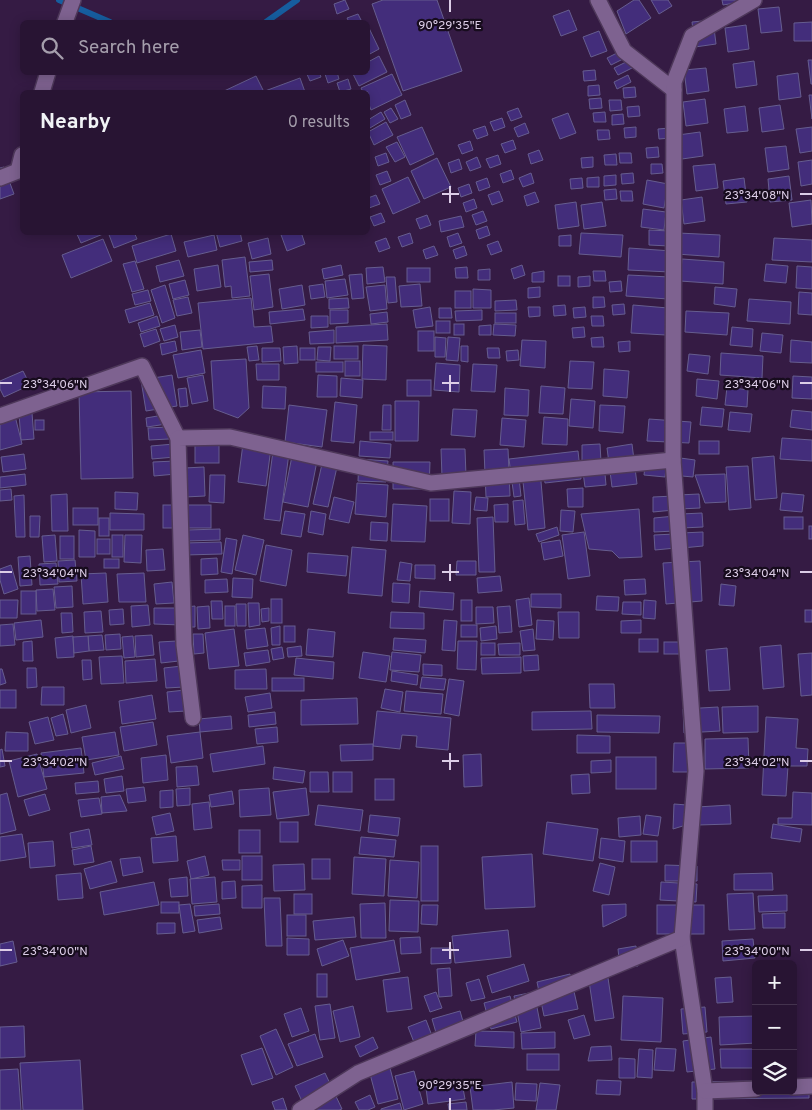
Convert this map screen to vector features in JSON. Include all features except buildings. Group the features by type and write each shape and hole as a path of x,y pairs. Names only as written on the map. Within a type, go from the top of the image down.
{"street":[{"path":"66,20 73,0"},
{"path":"598,0 624,51 674,90"},
{"path":"705,1110 705,1091 682,938 696,771 673,460 674,82 692,36 754,0"},
{"path":"43,90 47,75"},
{"path":"0,178 18,171 20,163"},
{"path":"0,416 142,366 178,438 184,645 193,718"},
{"path":"178,438 230,437 431,484 673,460"},
{"path":"300,1110 358,1072 682,938"},
{"path":"797,1087 812,1086"},
{"path":"705,1091 752,1089"}],"waterway":[{"path":"59,0 105,20"},
{"path":"269,20 297,0"}]}
